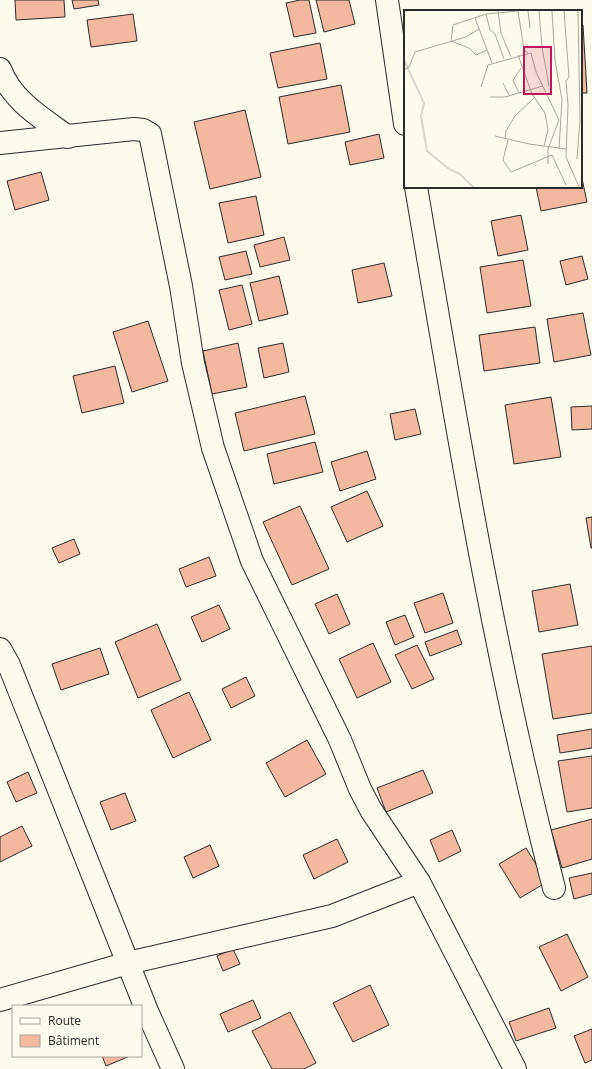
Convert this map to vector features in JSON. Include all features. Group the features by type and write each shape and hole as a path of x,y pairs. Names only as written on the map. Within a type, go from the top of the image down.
{"street":[{"path":"387,0 404,117"},
{"path":"1,79 25,106 68,137"},
{"path":"0,143 134,129 143,130 150,134 180,286 194,370 213,448 252,561 340,740 371,810 419,882 515,1069"},
{"path":"416,188 486,590 537,825 554,888"},
{"path":"0,649 9,665 147,1011 173,1069"},
{"path":"0,1000 128,963 332,916 419,882"}],"building":[{"path":"15,0 64,0 65,17 16,20"},
{"path":"72,0 98,0 99,5 74,9"},
{"path":"309,0 316,33 294,37 286,3"},
{"path":"316,0 349,0 355,24 324,32"},
{"path":"133,14 137,41 91,47 87,20"},
{"path":"582,25 583,25 587,93 582,93"},
{"path":"320,43 327,79 278,88 270,53"},
{"path":"341,85 350,132 288,144 279,97"},
{"path":"245,110 261,177 210,189 194,122"},
{"path":"379,134 384,158 350,165 345,142"},
{"path":"41,172 49,200 15,210 7,181"},
{"path":"582,179 587,202 541,211 536,188 582,188"},
{"path":"256,196 264,235 228,243 219,203"},
{"path":"521,215 528,250 498,256 491,221"},
{"path":"284,237 290,260 260,267 254,245"},
{"path":"246,251 252,274 225,280 219,257"},
{"path":"582,256 588,279 566,285 560,261"},
{"path":"523,260 531,306 487,313 480,267"},
{"path":"384,263 392,296 358,303 352,270"},
{"path":"279,276 288,314 259,321 250,283"},
{"path":"242,285 252,324 229,330 219,290"},
{"path":"583,313 591,355 554,362 547,319"},
{"path":"148,321 168,381 132,392 113,332"},
{"path":"535,327 540,363 484,371 479,335"},
{"path":"238,343 247,387 212,394 203,351"},
{"path":"283,343 289,372 264,378 258,348"},
{"path":"115,366 124,403 82,413 73,376"},
{"path":"305,396 315,434 244,451 235,413"},
{"path":"551,397 561,457 514,464 505,405"},
{"path":"592,406 592,429 572,430 571,407"},
{"path":"415,409 421,434 395,440 390,414"},
{"path":"315,442 323,472 274,484 267,454"},
{"path":"367,451 376,479 340,491 331,462"},
{"path":"367,491 383,526 347,542 331,507"},
{"path":"300,506 329,569 292,585 263,522"},
{"path":"592,517 592,548 591,548 586,518"},
{"path":"74,539 80,554 59,563 52,548"},
{"path":"209,557 216,576 186,587 179,569"},
{"path":"570,584 578,625 539,632 532,591"},
{"path":"443,593 453,623 425,633 414,603"},
{"path":"337,594 350,624 329,634 315,604"},
{"path":"219,605 230,629 202,642 191,617"},
{"path":"405,615 414,637 395,645 386,622"},
{"path":"157,624 181,680 138,698 115,642"},
{"path":"457,630 462,644 430,656 425,642"},
{"path":"373,643 391,682 357,698 339,659"},
{"path":"417,645 434,679 412,689 395,655"},
{"path":"592,646 592,713 553,719 542,654"},
{"path":"100,648 109,674 61,690 52,664"},
{"path":"246,677 255,696 231,708 222,689"},
{"path":"189,692 211,740 173,758 151,710"},
{"path":"592,729 592,748 560,753 557,735"},
{"path":"307,740 326,774 285,797 266,763"},
{"path":"592,756 592,808 567,812 558,761"},
{"path":"423,770 433,793 386,812 377,788"},
{"path":"28,772 37,793 16,802 7,782"},
{"path":"125,793 136,821 111,830 100,802"},
{"path":"592,819 592,859 562,868 551,830"},
{"path":"22,826 32,846 0,862 0,837"},
{"path":"452,830 461,851 439,862 430,840"},
{"path":"337,839 348,862 314,879 303,855"},
{"path":"210,845 219,866 193,878 184,857"},
{"path":"526,848 547,882 520,898 499,864"},
{"path":"592,873 592,894 574,899 569,878"},
{"path":"567,934 588,977 561,991 539,947"},
{"path":"233,949 240,964 223,971 217,956"},
{"path":"370,985 389,1025 353,1042 333,1003"},
{"path":"253,1000 261,1018 228,1032 220,1014"},
{"path":"549,1008 556,1028 516,1041 509,1022"},
{"path":"290,1012 316,1063 304,1069 272,1069 252,1031"},
{"path":"592,1029 592,1060 585,1063 574,1036"},
{"path":"102,1057 128,1057 106,1066"}]}
